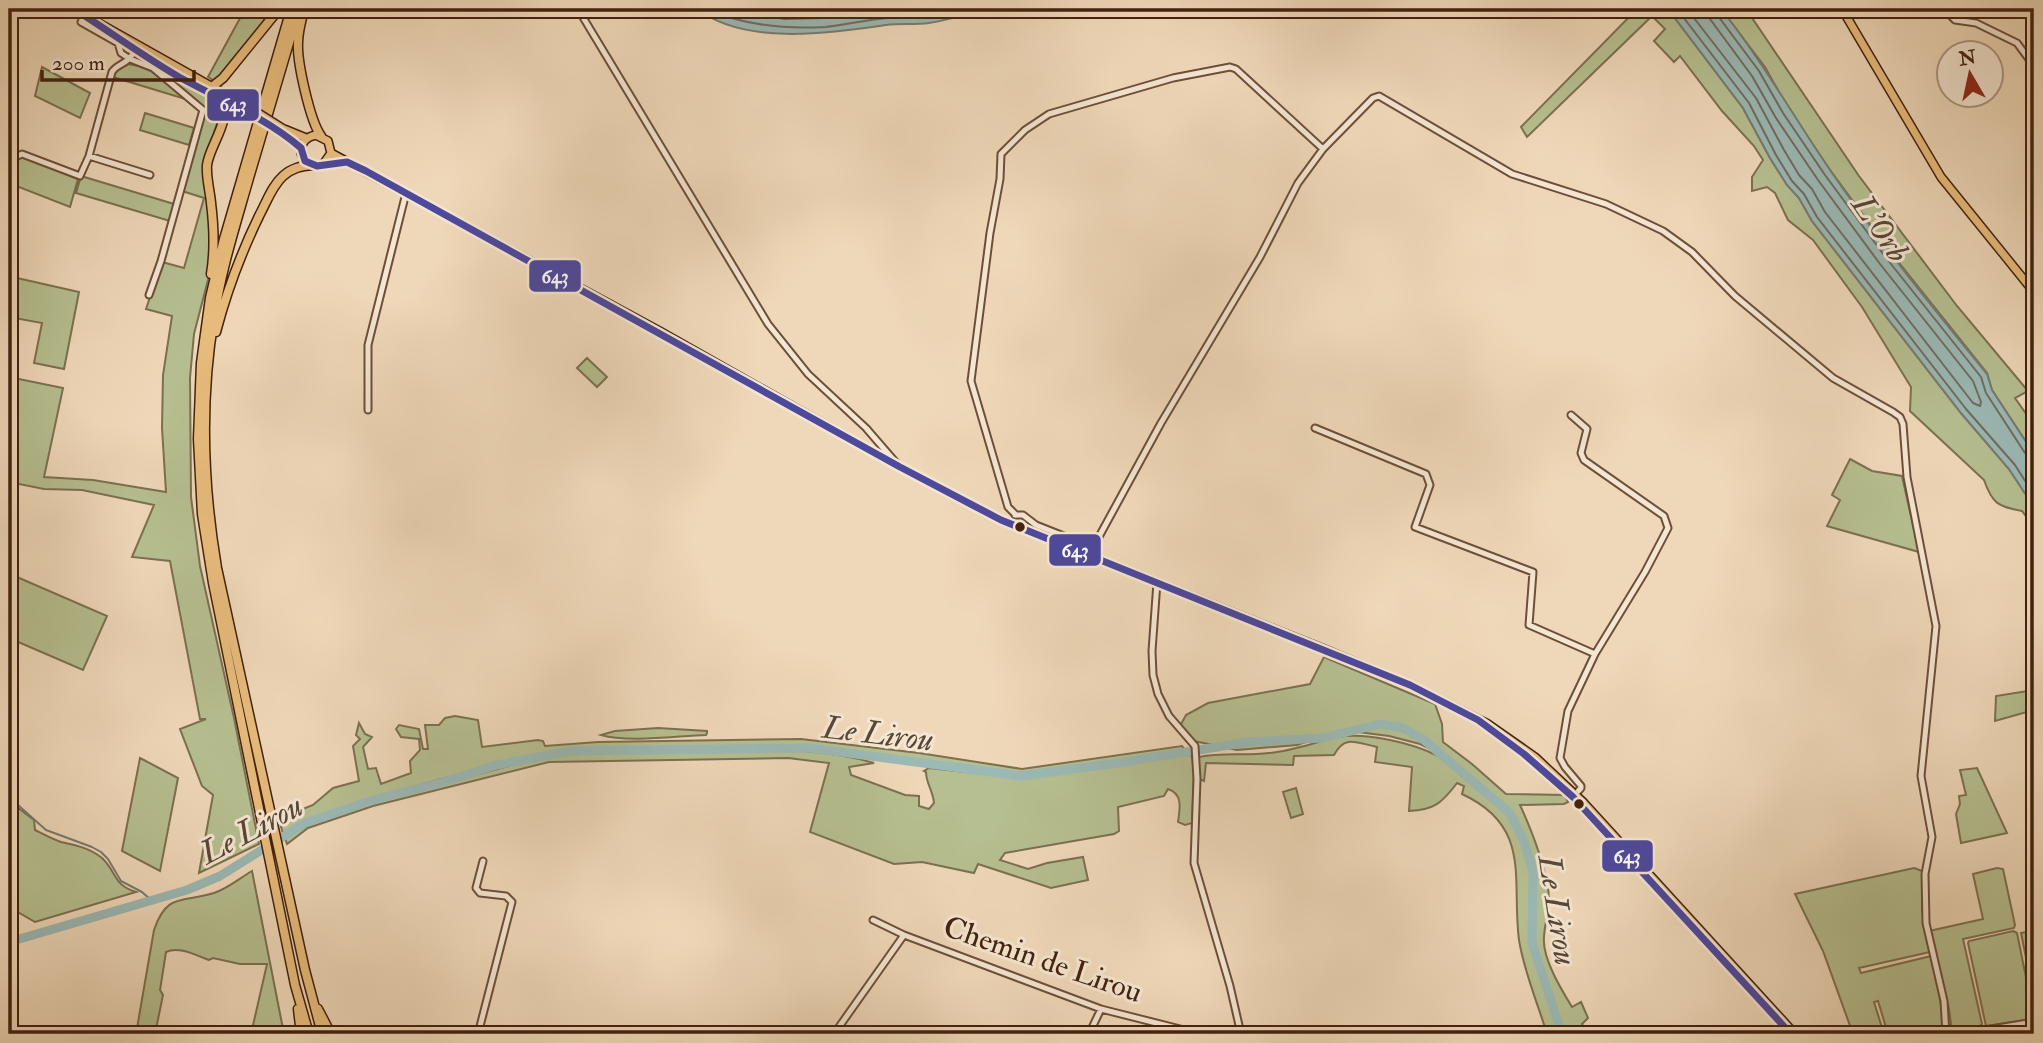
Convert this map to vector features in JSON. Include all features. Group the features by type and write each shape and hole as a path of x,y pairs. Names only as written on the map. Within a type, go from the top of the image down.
{"highway":[{"path":"213,86 279,9"},
{"path":"291,9 224,239 210,298 198,396 198,453 202,514 213,583 295,985 309,1034"},
{"path":"301,9 298,49 314,125 320,136"},
{"path":"301,9 218,292 208,362 205,450 211,530 282,866 322,1034"},
{"path":"210,298 214,236 207,165 210,149 224,119 225,111 219,99"},
{"path":"208,362 228,286 241,252 272,191 280,178 293,169 313,165"},
{"path":"305,970 316,1004 331,1034"},
{"path":"295,985 300,1034"}],"main road":[{"path":"1842,9 1941,177 2034,292"},
{"path":"77,10 255,112 301,148 305,161 313,165 347,162"},
{"path":"77,10 164,68 219,99 255,112"},
{"path":"281,130 306,138 320,136 330,144 331,153 324,163"},
{"path":"301,148 306,138"},
{"path":"331,153 661,332 900,467 1012,524 1410,685 1478,720 1574,796 1793,1034"}],"street":[{"path":"578,9 768,324 808,374 866,428 900,467"},
{"path":"1944,9 1955,20 1976,23 2017,43 2034,66"},
{"path":"80,22 118,43 121,53 153,68 203,110 149,295"},
{"path":"131,57 132,45"},
{"path":"9,160 22,154 80,176 89,156 112,72 140,50"},
{"path":"1322,149 1236,69 1230,67 1173,78 1049,114 1025,131 1001,154 1000,179 990,233 971,382 1008,507 1036,526 1088,546 1095,544 1161,423 1260,257 1298,183 1322,149 1373,98 1379,96 1512,174 1606,204 1663,231 1692,253 1735,296 1833,378 1900,417 1903,424 1907,477 1936,626 1921,776 1932,837 1925,874 1926,923 1944,1002 1946,1034"},
{"path":"89,156 150,175"},
{"path":"368,410 368,345 406,193"},
{"path":"1571,415 1587,429 1581,453 1584,460 1664,516 1668,528 1645,572 1594,654 1568,710 1560,758 1581,786 1574,796"},
{"path":"1315,428 1426,474 1430,485 1415,527 1533,572 1529,625 1594,654"},
{"path":"1012,524 1015,514"},
{"path":"1157,582 1153,675 1158,694 1169,716 1195,746 1197,779 1194,863 1230,986 1241,1034"},
{"path":"478,1034 512,902 506,896 480,893 476,888 482,860"},
{"name":"Chemin de Lirou","path":"873,920 904,935 1101,1009 1200,1034"},
{"path":"834,1034 904,935"},
{"path":"1089,1034 1101,1009"},
{"path":"1961,1034 2034,1022"}],"green space":[{"path":"245,9 277,9 216,82 208,77"},
{"path":"1637,9 1668,9 1743,108 1770,158 1812,221 1961,413 2009,469 2034,507 2034,527 2022,511 1997,503 1984,480 1910,411 1911,387 1862,307 1813,240 1788,220 1775,193 1767,187 1752,191 1752,177 1763,160 1680,56 1674,62 1654,41 1665,29 1652,16 1527,137 1521,127"},
{"path":"1721,9 1746,9 1859,176 1957,306 2028,391 2015,398 2034,425 2034,454 1992,390 1987,373 1892,254 1830,170 1789,110 1765,67"},
{"path":"128,64 150,68 192,101 113,77 115,71"},
{"path":"152,64 213,98 220,115 205,158 213,242 209,276 194,334 190,378 191,497 200,566 259,844 199,873 213,795 202,786 180,729 206,719 200,719 170,561 132,557 154,505 82,490 44,489 9,482 9,377 63,388 44,477 93,480 166,492 162,428 163,375 172,316 146,309 162,262 184,268 204,198 182,191 204,108"},
{"path":"42,67 90,93 80,118 35,96"},
{"path":"145,113 194,128 189,145 140,130"},
{"path":"21,155 78,179 70,207 14,185 9,203 9,163"},
{"path":"81,176 174,204 170,221 76,193"},
{"path":"9,219 18,222 9,267"},
{"path":"17,278 79,292 64,369 34,363 42,323 9,317"},
{"path":"587,358 607,377 597,387 577,368"},
{"path":"1850,459 1872,471 1902,476 1919,552 1827,526 1840,500 1832,495"},
{"path":"10,574 107,616 83,670 9,638"},
{"path":"1324,657 1435,704 1442,724 1443,742 1506,794 1565,795 1568,802 1564,804 1520,805 1537,846 1548,888 1544,937 1546,954 1572,1007 1581,1002 1588,1018 1582,1024 1588,1034 1547,1034 1521,952 1514,857 1509,839 1500,822 1485,807 1462,794 1464,786 1457,783 1437,804 1409,811 1412,767 1375,762 1377,747 1358,742 1343,744 1334,755 1294,756 1293,765 1206,763 1204,781 1199,779 1199,757 1278,752 1338,737 1375,737 1438,756 1508,810 1443,755 1420,744 1389,736 1342,730 1297,745 1237,750 1194,741 1180,726 1186,715 1208,703 1310,684"},
{"path":"2034,690 2034,710 1995,721 1996,696"},
{"path":"455,716 478,720 482,747 538,740 543,741 545,746 598,742 801,739 1022,769 1182,746 1185,750 1020,773 885,760 806,747 579,749 496,764 365,800 305,821 283,834 280,823 313,805 333,788 359,781 353,746 360,739 356,735 359,723 365,734 372,737 363,747 368,769 376,768 381,784 411,773 410,761 420,750 419,739 401,737 396,729 399,725 419,729 423,749 428,749 425,725 439,725 445,718"},
{"path":"658,728 707,733 638,739 601,735 615,731"},
{"path":"807,751 874,763 849,767 851,775 905,795 919,796 919,806 929,809 934,803 924,771 929,768 1021,778 1186,754 1192,756 1194,771 1192,823 1185,825 1178,822 1178,798 1168,789 1164,796 1118,807 1119,831 1114,834 1005,853 1000,860 1028,869 1083,857 1088,880 1051,888 978,864 974,873 922,862 894,864 810,832 829,763 788,758 549,762 373,806 308,828 287,844 285,838 318,821 353,808 541,758 595,752"},
{"path":"140,758 178,778 160,871 122,851"},
{"path":"1977,768 2007,833 1961,843 1956,814 1960,804 1959,796 1966,795 1960,770"},
{"path":"1296,788 1303,814 1291,818 1283,792"},
{"path":"9,801 34,820 35,830 58,841 82,847 102,858 123,886 136,892 35,922 9,907"},
{"path":"1914,868 1922,871 1922,910 1930,952 1859,968 1861,973 1931,956 1939,986 1944,1034 1888,1034 1878,1001 1874,1002 1884,1034 1853,1034 1823,951 1795,894"},
{"path":"2003,869 2015,925 2014,928 1963,939 1982,1024 1977,1028 1952,1032 1949,1009 1929,931 1983,919 1973,874"},
{"path":"252,871 284,1034 251,1034 267,964 240,964 213,958 209,960 187,952 171,950 166,952 160,990 163,995 155,1034 136,1034 154,930 164,910 177,901 219,891"},
{"path":"2013,931 2017,933 2034,1017 1986,1026 1968,943"},
{"path":"2032,931 2031,941 2034,997 2021,933"},
{"path":"2034,1026 2034,1034 1996,1034 1996,1030"}],"water":[{"path":"697,9 986,9 929,23 788,34 739,28 717,21"},
{"path":"1668,9 1721,9 1736,28 1866,220 1987,374 1992,390 2034,454 2034,507 2009,469 1961,413 1812,221 1770,158 1743,108"}],"waterway":[{"name":"Le Lirou","path":"9,942 187,890 220,876 305,823 373,800 497,765 570,751 810,748 1021,776 1248,742 1323,738 1380,724 1403,728 1424,740 1510,813 1525,844 1533,872 1532,943 1562,1034"},
{"path":"9,797 46,830 101,852 121,881 151,900"}],"transit line":[{"name":"643","path":"74,9 179,77 258,118 301,148"},
{"name":"643","path":"301,148 305,161 317,166 347,162 366,171 900,467 1001,520 1410,685 1478,720 1524,754 1573,797 1791,1034"}],"water label":[{"name":"L'Orb","path":"1881,228"}]}
